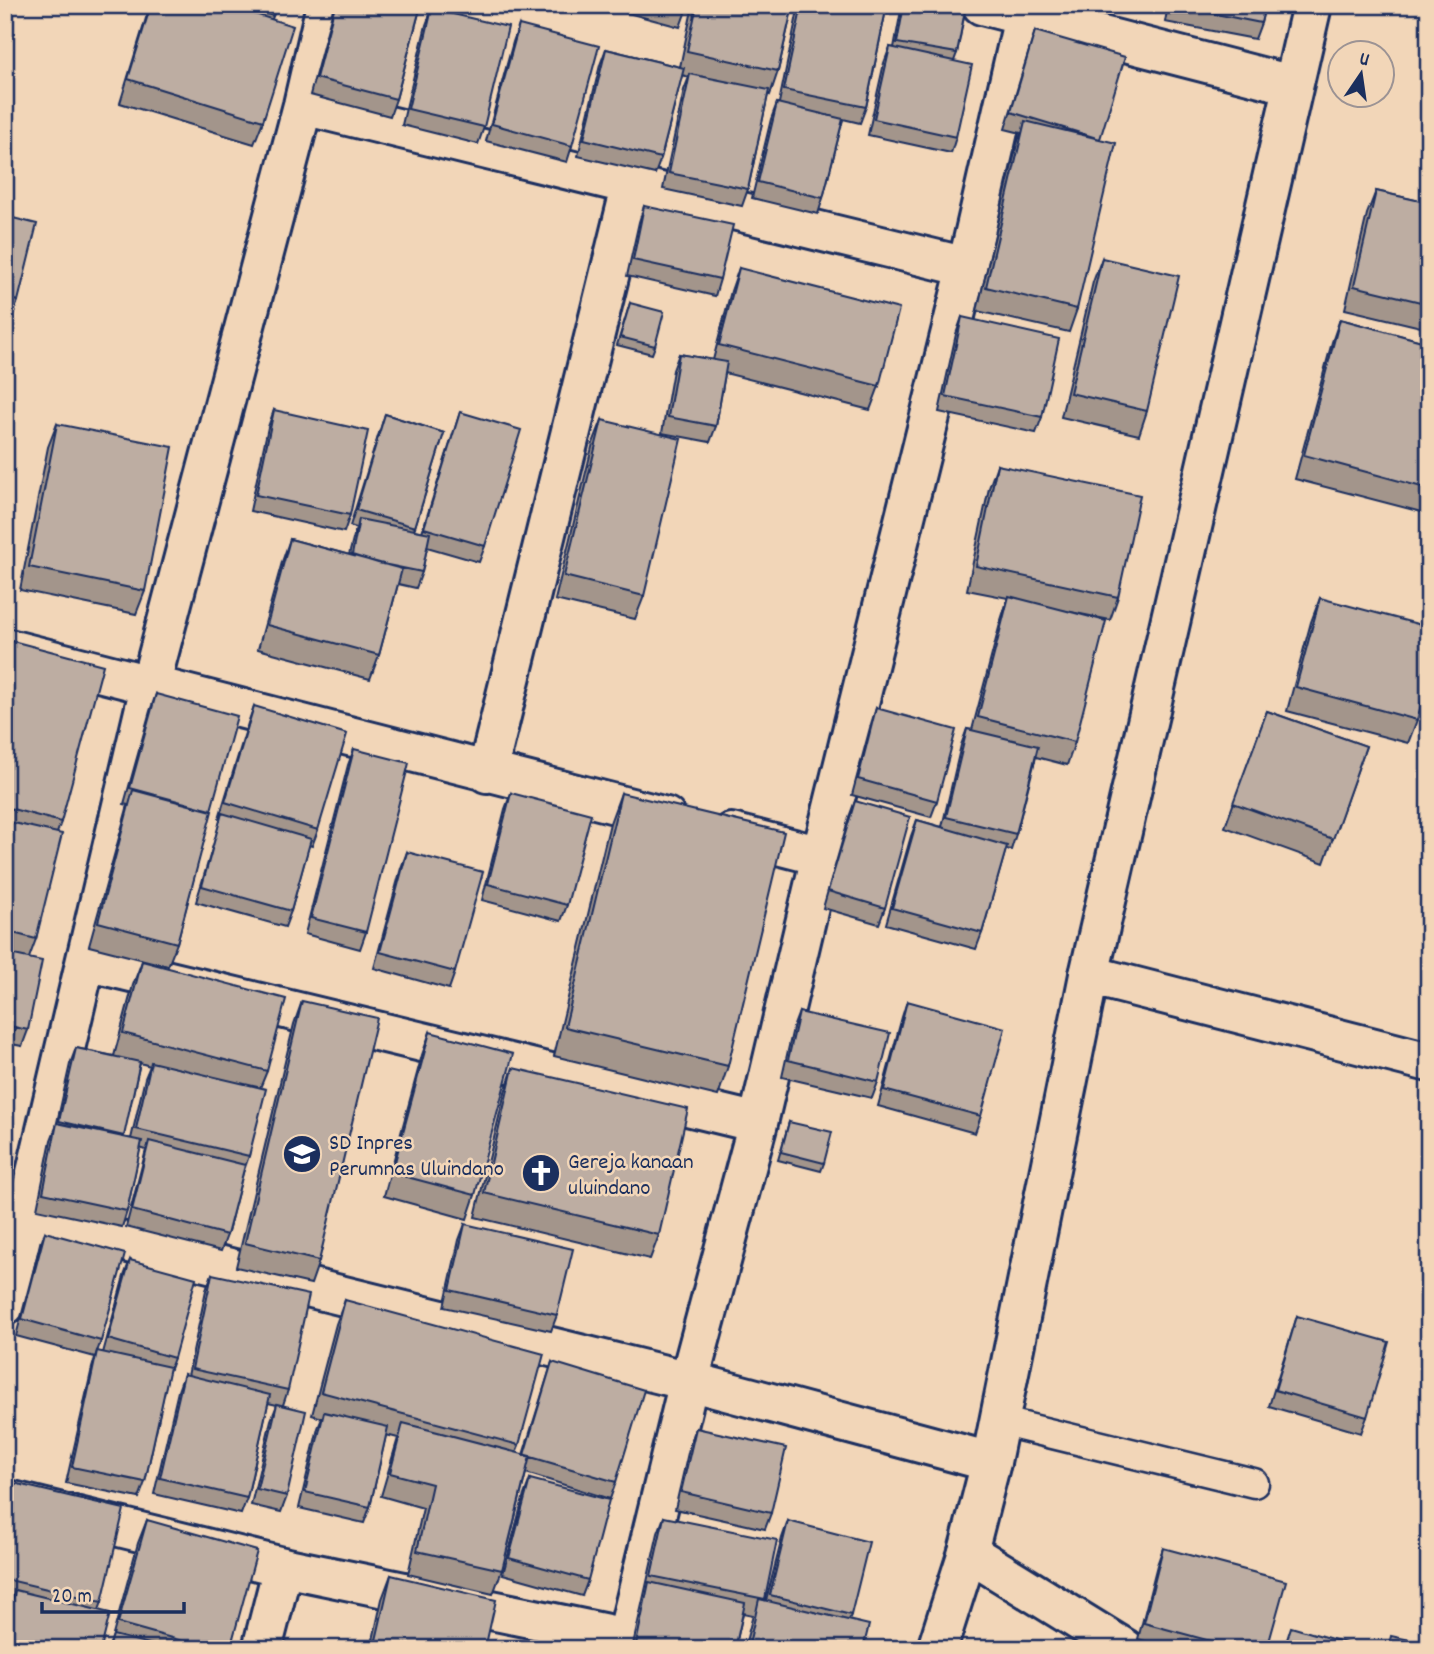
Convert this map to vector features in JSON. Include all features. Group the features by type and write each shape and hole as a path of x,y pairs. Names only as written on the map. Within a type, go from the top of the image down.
{"street":[{"path":"5,1305 150,686 303,105 326,5"},
{"path":"982,5 1292,85"},
{"path":"937,1649 968,1552 991,1462 1089,975 1312,5"},
{"path":"5,1499 284,1567 626,1643 689,1381 758,1123 821,856 967,267 1024,17"},
{"path":"303,105 632,183 967,267"},
{"path":"487,773 632,183"},
{"path":"5,648 821,856"},
{"path":"86,961 758,1123"},
{"path":"1089,975 1429,1062"},
{"path":"27,1217 689,1381 991,1462"},
{"path":"968,1552 1125,1649"},
{"path":"262,1649 284,1567"}],"lane":[{"path":"999,1421 1254,1483"}],"building":[{"path":"151,5 226,5 293,26 263,121 128,79"},
{"path":"238,5 277,5 273,16"},
{"path":"335,5 421,5 396,99 316,78"},
{"path":"665,5 688,5 686,11"},
{"path":"697,5 793,5 778,71 687,51"},
{"path":"802,5 887,5 866,107 784,90"},
{"path":"904,5 966,5 957,53 897,43"},
{"path":"1171,5 1265,5 1261,23"},
{"path":"432,9 508,27 484,127 408,109"},
{"path":"519,25 599,46 572,146 492,124"},
{"path":"1035,31 1125,57 1100,139 1011,112"},
{"path":"890,47 972,65 956,137 874,119"},
{"path":"606,49 684,68 661,158 584,139"},
{"path":"690,74 769,90 748,189 669,173"},
{"path":"777,103 843,119 823,198 758,182"},
{"path":"1025,121 1116,143 1077,309 986,287"},
{"path":"1376,191 1429,203 1429,304 1354,286"},
{"path":"644,206 733,225 720,279 633,260"},
{"path":"5,216 37,224 18,301 5,298"},
{"path":"1102,258 1179,276 1147,411 1070,393"},
{"path":"739,268 899,309 879,386 719,345"},
{"path":"630,303 664,312 655,346 620,337"},
{"path":"962,317 1059,339 1042,417 945,396"},
{"path":"1340,319 1429,343 1429,489 1304,455"},
{"path":"679,354 727,362 716,426 668,417"},
{"path":"274,410 368,431 350,515 256,495"},
{"path":"460,412 521,430 485,546 424,528"},
{"path":"385,414 444,433 415,527 356,510"},
{"path":"602,420 681,439 644,596 564,576"},
{"path":"57,424 173,447 145,591 29,567"},
{"path":"997,465 1140,495 1118,597 976,566"},
{"path":"359,519 430,533 422,572 352,555"},
{"path":"290,539 402,569 379,655 267,625"},
{"path":"1009,596 1106,621 1075,742 978,717"},
{"path":"1320,598 1429,627 1429,674 1417,720 1296,687"},
{"path":"5,639 103,665 61,822 5,807"},
{"path":"156,694 237,716 211,810 130,788"},
{"path":"254,706 347,734 318,830 225,802"},
{"path":"876,708 956,730 937,801 858,779"},
{"path":"1267,711 1366,746 1333,839 1233,803"},
{"path":"967,729 1038,746 1016,834 946,817"},
{"path":"354,749 409,763 366,932 311,918"},
{"path":"133,790 212,811 177,943 98,922"},
{"path":"511,793 591,814 567,905 488,884"},
{"path":"621,793 784,832 728,1066 565,1027"},
{"path":"855,801 910,817 885,908 828,891"},
{"path":"222,813 311,839 291,911 202,886"},
{"path":"917,820 1007,846 982,933 892,908"},
{"path":"5,821 62,834 36,939 5,931"},
{"path":"407,852 483,872 455,972 380,952"},
{"path":"5,953 42,961 28,1030 5,1025"},
{"path":"142,961 286,999 267,1071 123,1033"},
{"name":"SD Inpres Perumnas Uluindano","path":"302,1001 377,1018 319,1261 245,1243"},
{"path":"907,1001 1005,1028 981,1116 884,1090"},
{"path":"799,1012 890,1033 878,1082 788,1060"},
{"path":"5,1025 15,1027 5,1069"},
{"path":"430,1032 513,1054 475,1195 392,1173"},
{"path":"76,1048 140,1062 124,1136 59,1121"},
{"path":"151,1062 266,1089 249,1156 136,1129"},
{"path":"513,1068 688,1109 659,1235 484,1193"},
{"path":"789,1122 832,1132 824,1163 781,1152"},
{"path":"57,1123 142,1141 127,1211 43,1193"},
{"path":"149,1141 245,1165 227,1235 132,1210"},
{"path":"465,1224 573,1249 557,1315 450,1290"},
{"path":"45,1232 125,1254 101,1341 22,1319"},
{"path":"130,1260 196,1278 174,1358 108,1339"},
{"path":"212,1274 309,1295 288,1390 192,1369"},
{"path":"345,1300 544,1354 519,1445 321,1392"},
{"path":"1297,1316 1389,1342 1367,1417 1275,1390"},
{"path":"97,1351 170,1367 145,1482 72,1467"},
{"path":"552,1362 644,1390 616,1482 524,1455"},
{"path":"184,1374 270,1395 247,1498 160,1478"},
{"path":"277,1404 306,1411 287,1496 257,1489"},
{"path":"324,1412 388,1427 370,1507 305,1492"},
{"path":"403,1423 530,1456 502,1570 417,1551 432,1484 390,1473"},
{"path":"696,1428 786,1448 771,1513 681,1492"},
{"path":"530,1479 609,1500 588,1580 509,1558"},
{"path":"5,1481 124,1509 102,1602 5,1579"},
{"path":"664,1517 777,1540 765,1599 651,1576"},
{"path":"147,1520 257,1551 230,1649 211,1649 118,1623"},
{"path":"788,1521 869,1542 851,1615 770,1595"},
{"path":"1163,1548 1286,1581 1267,1649 1240,1649 1144,1623"},
{"path":"391,1575 496,1600 485,1649 374,1649"},
{"path":"649,1582 745,1603 735,1649 635,1649"},
{"path":"15,1590 110,1613 101,1649 5,1649 5,1629"},
{"path":"759,1599 869,1625 863,1649 748,1649"},
{"path":"1291,1627 1356,1646 1355,1649 1284,1649"},
{"path":"113,1635 170,1649 109,1649"},
{"path":"1391,1636 1429,1644 1429,1649 1388,1649"}],"place":[{"name":"SD Inpres Perumnas Uluindano","path":"302,1154"},
{"name":"Gereja kanaan uluindano","path":"541,1173"}]}
